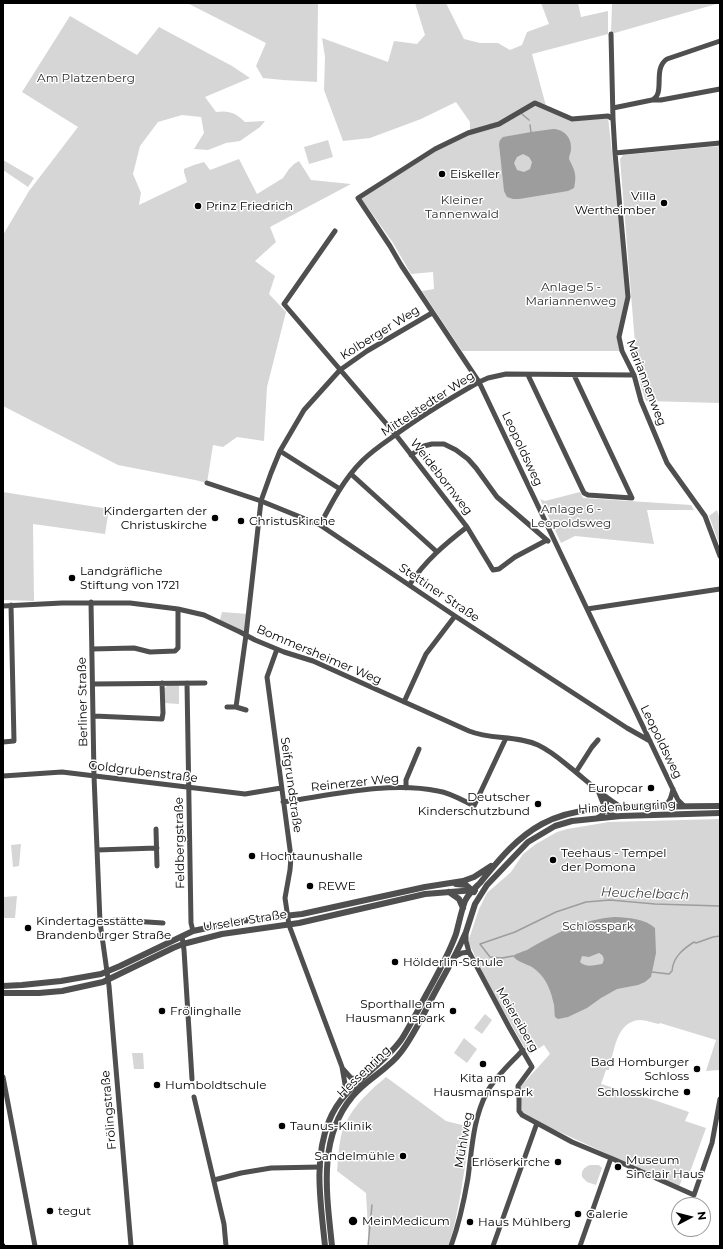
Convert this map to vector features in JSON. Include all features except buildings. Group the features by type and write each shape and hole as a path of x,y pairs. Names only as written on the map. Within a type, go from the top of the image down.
{"street":[{"name":"Mariannenweg","path":"611,34 615,153 628,296 618,337 619,342 634,375 640,401 667,463 705,516 720,556"},
{"path":"652,100 655,99 658,94 660,67 662,63 667,59 720,41"},
{"path":"613,108 720,88"},
{"name":"Leopoldsweg","path":"613,119 608,116 572,119 535,103 499,124 468,133 435,149 358,198 432,313 479,382 678,800 684,806"},
{"path":"615,153 720,143"},
{"name":"Weidebornweg","path":"335,230 284,304 396,435 467,527 492,569 496,570 501,568 515,557 547,540"},
{"name":"Kolberger Weg","path":"236,707 246,635 261,500 270,473 280,451 304,410 340,370 367,351 432,313"},
{"name":"Mittelstedter Weg","path":"320,525 340,489 363,461 396,435 432,410 479,382 506,374 634,375"},
{"path":"528,375 581,488 587,495 632,498 574,375"},
{"path":"411,455 424,446 432,444 444,444 456,450 468,459 476,468 497,497 547,540 556,545"},
{"path":"280,451 340,489"},
{"path":"351,474 437,552"},
{"name":"Stettiner Straße","path":"207,483 261,500 320,525 410,584 455,616 627,728 650,741"},
{"path":"410,584 423,566 437,552 467,527"},
{"path":"587,609 720,589"},
{"name":"Bommersheimer Weg","path":"3,606 91,602 130,603 178,609 204,616 255,640 313,661 473,733 481,736 529,741 539,745 554,754 598,791 621,807"},
{"name":"Berliner Straße","path":"91,602 94,776 100,922 107,972"},
{"path":"3,742 14,741 11,605"},
{"path":"92,648 134,648 150,652 175,651 178,648 178,609"},
{"path":"404,702 426,654 455,616"},
{"name":"Seifgrundstraße","path":"277,649 267,677 291,857 285,898 287,916 289,925 342,1067 345,1084 344,1095"},
{"path":"94,716 162,719 162,683"},
{"name":"Feldbergstraße","path":"187,683 191,923 193,931"},
{"path":"93,684 205,683"},
{"path":"227,707 236,707 246,710"},
{"name":"Reinerzer Weg","path":"283,802 375,789 406,788 438,791 474,806 506,738"},
{"path":"576,772 598,740"},
{"path":"406,788 406,780 419,750"},
{"name":"Goldgrubenstraße","path":"3,776 62,772 245,794 281,788"},
{"name":"Leopoldsweg","path":"663,806 671,798 673,788"},
{"name":"Bommersheimer Weg","path":"598,791 606,808 610,813 617,816"},
{"path":"596,818 600,816 606,808 607,801 604,794"},
{"path":"592,810 599,806 602,801"},
{"name":"Hindenburgring","path":"498,862 521,838 537,827 558,816 621,807 720,806"},
{"name":"Hindenburgring","path":"487,885 528,842 555,826 572,821 617,816 720,814"},
{"path":"156,829 157,866"},
{"path":"97,850 157,848"},
{"name":"Urseler Straße","path":"3,986 28,985 89,977 107,972 193,931 240,921 287,916 472,878 498,862"},
{"name":"Hessenring","path":"325,1246 320,1167 324,1138 329,1120 344,1095 360,1079 388,1056 404,1035 448,954 456,934 465,901 498,862"},
{"name":"Urseler Straße","path":"441,885 466,885 473,891"},
{"name":"Urseler Straße","path":"3,993 39,993 62,991 88,986 108,980 183,944 222,934 289,925 424,894 473,891 487,885"},
{"name":"Hessenring","path":"332,1246 328,1215 327,1164 330,1138 338,1116 353,1096 394,1061 402,1052 454,956 466,932 475,904 487,885"},
{"path":"473,891 475,896 475,904"},
{"path":"450,892 459,899 463,908"},
{"path":"100,922 116,920 163,923"},
{"name":"Meiereiberg","path":"466,932 466,941 469,952 497,1006 532,1067 518,1086 519,1111 524,1117 537,1123"},
{"path":"182,936 192,1079"},
{"path":"454,956 469,952"},
{"name":"Frölingstraße","path":"107,972 131,1246"},
{"name":"Mühlweg","path":"452,1246 462,1211 473,1136 477,1116 482,1102 493,1083 523,1050"},
{"path":"342,1067 351,1078 360,1079"},
{"path":"3,1077 35,1246"},
{"path":"194,1097 224,1224 226,1246"},
{"path":"493,1246 537,1123 572,1142 694,1195 712,1143 720,1099"},
{"path":"580,1246 611,1158"},
{"path":"214,1180 241,1173 271,1168 320,1167"}],"green space":[{"path":"318,3 317,82 263,78 256,66 266,43 189,4"},
{"path":"415,3 446,3 464,39 480,43 498,43 510,50 522,45 527,32 549,24 541,3 578,3 581,17 608,11 608,34 532,54 546,106 535,104 572,121 608,117 628,297 619,337 622,351 462,351 422,291 434,289 433,272 411,274 393,243 361,198 436,150 470,132 470,122 456,102 421,119 370,138 343,141 324,90 325,57 322,38 388,62 394,41 417,44 425,35"},
{"path":"612,3 720,3 611,34"},
{"name":"Am Platzenberg","path":"70,16 137,55 159,27 232,66 250,78 205,97 216,112 225,111 232,113 245,122 265,121 260,127 240,141 226,143 208,150 194,149 204,133 201,117 182,115 158,122 140,146 133,174 141,193 139,205 187,182 184,169 204,162 210,170 239,159 257,194 283,178 289,169 299,161 311,180 351,184 270,227 276,242 255,261 275,276 269,294 286,312 267,387 264,441 237,437 223,447 213,445 207,483 118,465 3,406 3,235 29,191 78,127 22,92"},
{"path":"328,140 333,157 309,164 304,147"},
{"path":"720,146 720,403 646,401 637,368 620,159 623,155"},
{"path":"3,160 34,178 28,187 3,170"},
{"path":"3,492 109,509 105,534 33,524 34,601 3,600"},
{"name":"Anlage 6 - Leopoldsweg","path":"580,492 583,498 691,505 694,510 647,510 654,544 575,536 561,543 540,499 545,501"},
{"path":"717,510 720,520 720,546 709,516"},
{"path":"222,612 248,614 246,635 219,623"},
{"path":"168,685 179,685 179,704 164,703 164,689"},
{"name":"Schlosspark","path":"720,819 720,1070 706,1071 716,1040 660,1023 640,1020 632,1022 621,1032 617,1039 609,1070 606,1070 601,1084 689,1112 685,1121 706,1128 690,1172 685,1171 679,1187 551,1128 522,1112 520,1087 550,1054 544,1045 529,1055 490,986 469,943 469,939 479,909 487,893 511,872 523,854 536,844 557,832 609,822"},
{"path":"21,844 19,866 13,867 11,845"},
{"path":"17,896 15,918 3,918 3,897"},
{"path":"485,1014 492,1020 482,1034 474,1028"},
{"path":"464,1038 477,1049 467,1063 454,1053"},
{"path":"132,1053 143,1053 144,1069 134,1069"},
{"name":"Sandelmühle","path":"386,1077 446,1121 470,1127 459,1202 449,1246 369,1246 366,1193 337,1171 340,1142 346,1123 363,1098"},
{"path":"590,1165 599,1165 602,1168 596,1185 587,1182 582,1177 583,1170"}],"shaded area":[{"path":"557,129 564,132 569,138 571,150 569,159 575,173 574,188 568,191 519,199 507,197 504,191 499,144 500,140 503,137","holes":["523,154 529,157 532,162 530,169 524,172 517,170 514,163 517,157"]},
{"path":"615,917 636,919 646,922 655,928 656,953 651,977 638,985 617,989 587,1008 568,1017 558,1019 555,1017 552,996 543,978 532,967 519,961 513,956 569,928 603,918","holes":["599,953 604,958 602,964 587,966 580,962 582,956 589,957"]}],"waterway":[{"path":"522,114 529,120"},
{"path":"530,125 531,132"},
{"name":"Heuchelbach","path":"513,956 502,958 490,957 480,944 515,932 556,912 586,902 610,900 655,904 720,906"},
{"path":"652,972 669,974 672,971 674,962 679,954 694,942 696,943 720,936"},
{"name":"Heuchelbach","path":"368,1246 372,1205"}],"place":[{"name":"Eiskeller","path":"442,174"},
{"name":"Villa Wertheimber","path":"664,203"},
{"name":"Prinz Friedrich","path":"198,206"},
{"name":"Kindergarten der Christuskirche","path":"215,518"},
{"name":"Christuskirche","path":"241,521"},
{"name":"Landgräfliche Stiftung von 1721","path":"72,578"},
{"name":"Europcar","path":"651,788"},
{"name":"Deutscher Kinderschutzbund","path":"538,804"},
{"name":"Hochtaunushalle","path":"252,856"},
{"name":"Teehaus - Tempel der Pomona","path":"553,860"},
{"name":"REWE","path":"310,886"},
{"name":"Kindertagesstätte Brandenburger Straße","path":"28,928"},
{"name":"Hölderlin-Schule","path":"395,962"},
{"name":"Frölinghalle","path":"162,1011"},
{"name":"Sporthalle am Hausmannspark","path":"453,1011"},
{"name":"Kita am Hausmannspark","path":"483,1064"},
{"name":"Bad Homburger Schloss","path":"697,1069"},
{"name":"Humboldtschule","path":"157,1085"},
{"name":"Schlosskirche","path":"687,1092"},
{"name":"Taunus-Klinik","path":"282,1126"},
{"name":"Sandelmühle","path":"403,1156"},
{"name":"Erlöserkirche","path":"558,1162"},
{"name":"Museum Sinclair Haus","path":"618,1167"},
{"name":"tegut","path":"50,1211"},
{"name":"Galerie","path":"578,1214"},
{"name":"MeinMedicum","path":"353,1221"},
{"name":"Haus Mühlberg","path":"470,1222"}],"park label":[{"name":"Kleiner Tannenwald","path":"462,207"},
{"name":"Anlage 5 - Mariannenweg","path":"571,294"}]}
